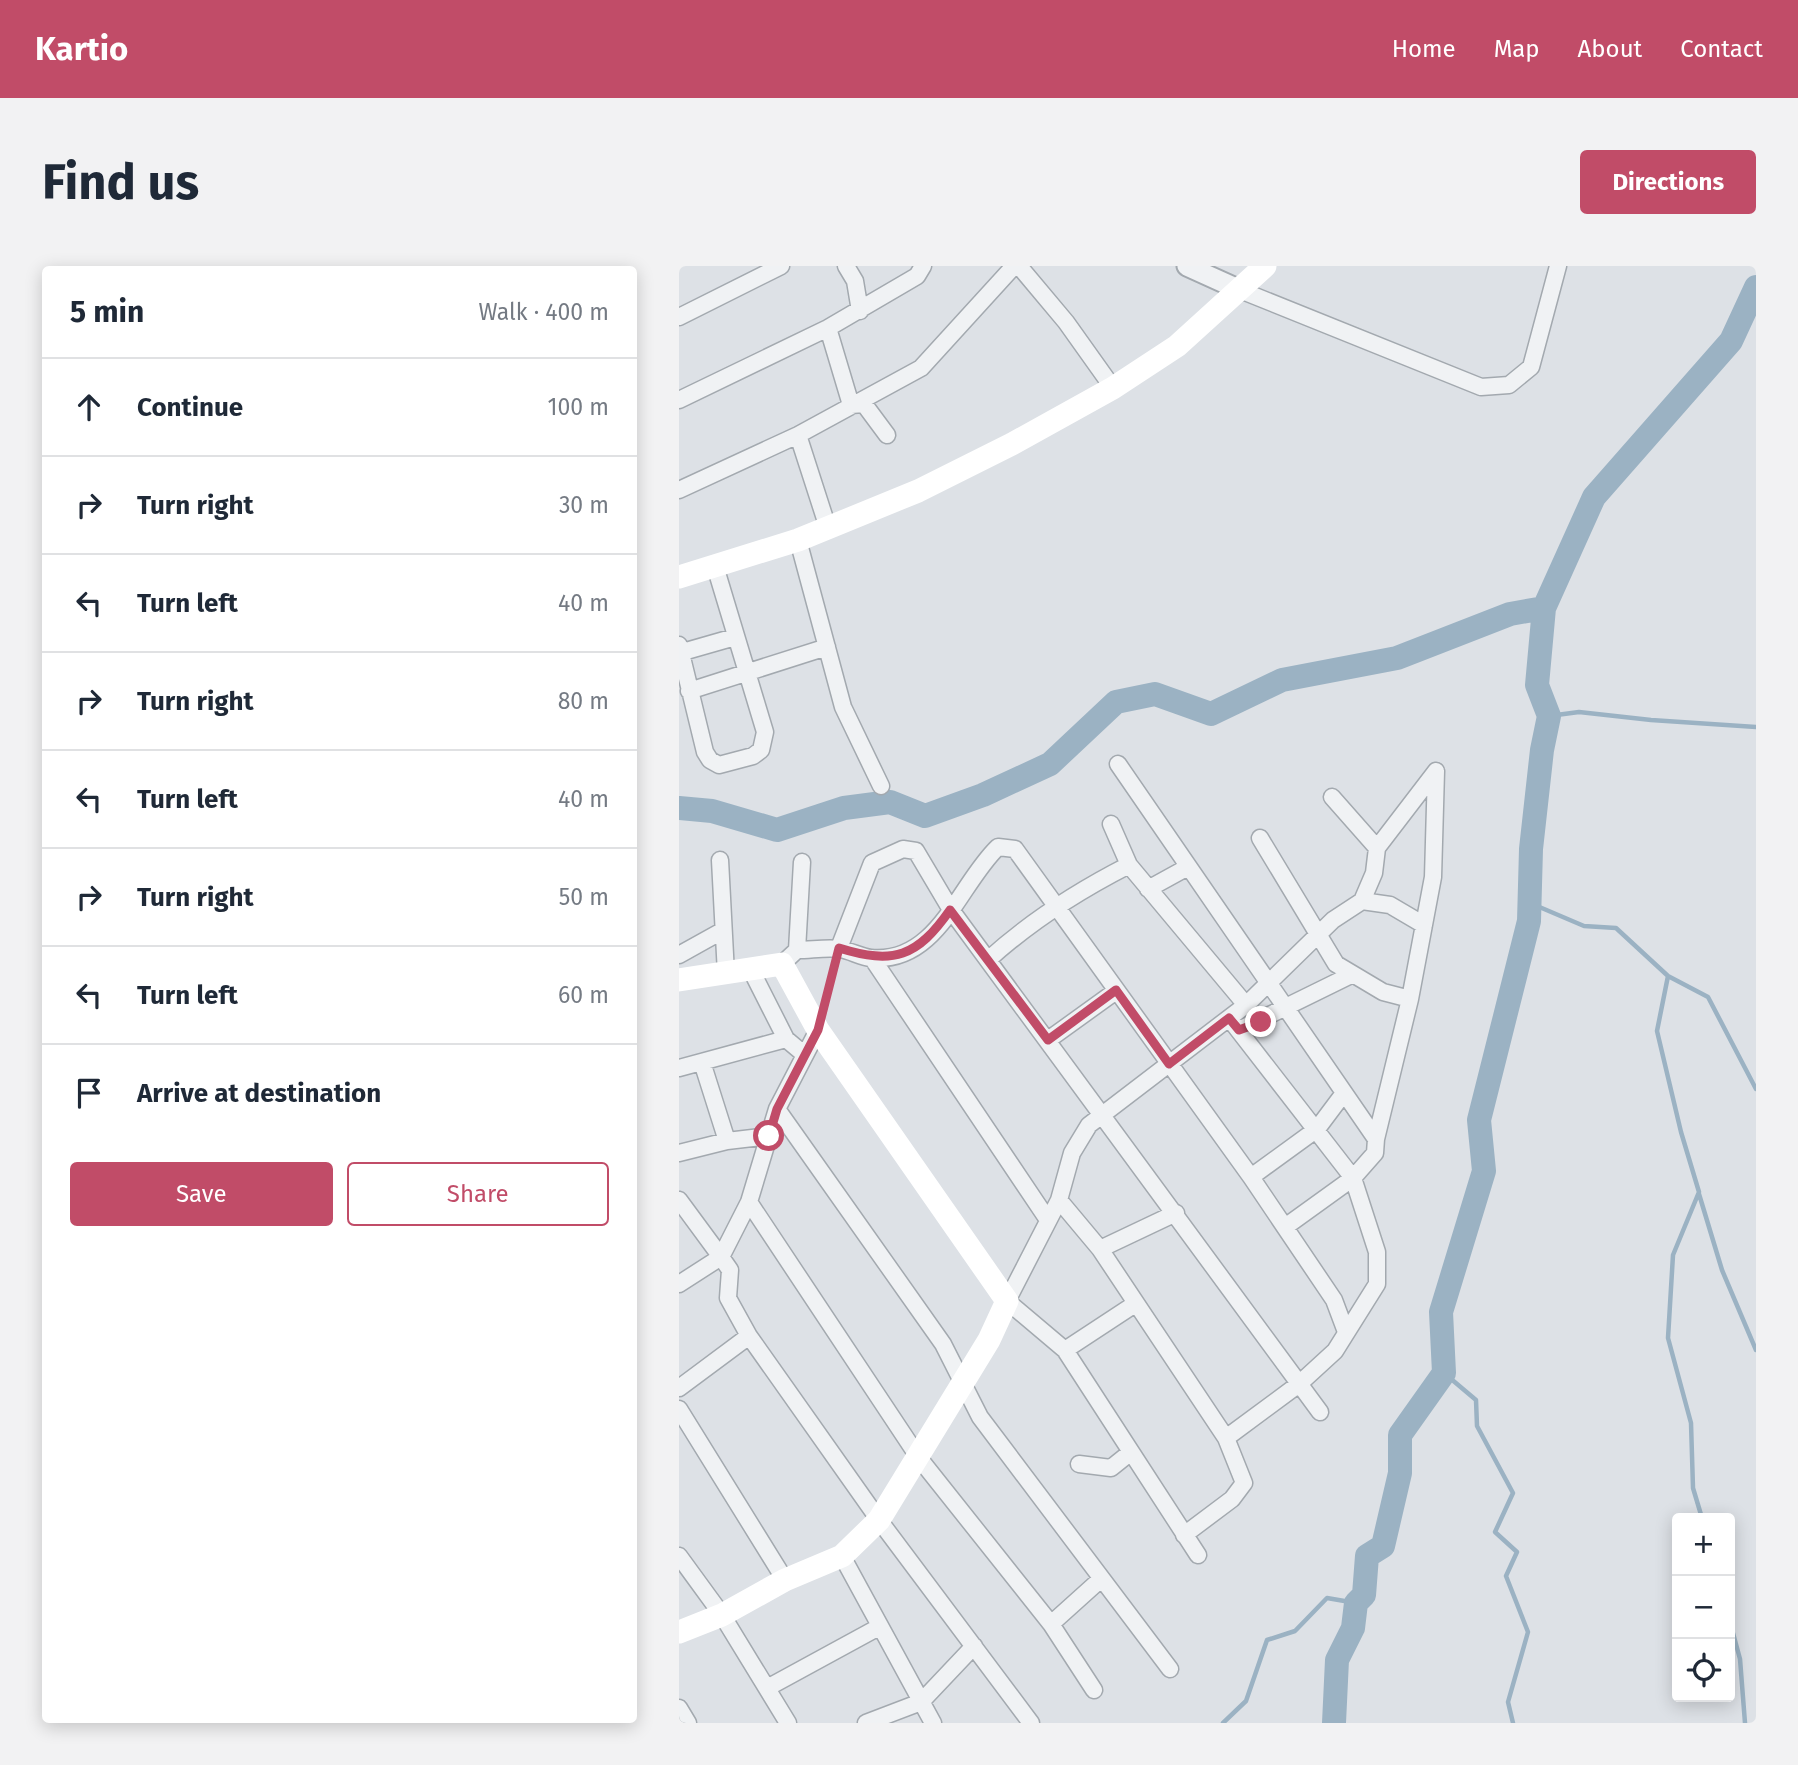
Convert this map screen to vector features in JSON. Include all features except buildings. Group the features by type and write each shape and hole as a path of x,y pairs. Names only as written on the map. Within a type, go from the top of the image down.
{"main road":[{"path":"679,577 798,540 918,491 1012,444 1113,388 1177,346 1265,266"},
{"path":"679,981 751,970 790,957 818,1030 1007,1301 989,1340 879,1520 842,1556 785,1580 722,1615 679,1632"}],"street":[{"path":"679,317 781,266"},
{"path":"846,266 855,281 860,311"},
{"path":"679,400 860,311 918,276 923,266"},
{"path":"679,490 798,435 921,368 1017,266 1066,322 1113,388"},
{"path":"1187,266 1482,387 1509,385 1531,367 1558,266"},
{"path":"828,328 851,405"},
{"path":"851,405 864,404 887,435"},
{"path":"798,435 828,528"},
{"path":"798,540 843,707 881,786"},
{"path":"715,566 765,732 761,750 753,756 719,765 710,760 705,752 679,650 736,637"},
{"path":"689,691 827,647"},
{"path":"1118,764 1267,985 1376,1139"},
{"path":"1234,1024 1246,1005 1320,933 1361,901 1374,873 1377,848 1436,771 1433,877 1411,999 1376,1139 1375,1153 1353,1178 1285,1227"},
{"path":"1332,797 1377,848"},
{"path":"1111,824 1129,866 1246,1005"},
{"path":"1260,838 1320,933 1336,964 1383,992 1411,999"},
{"path":"802,862 790,957 839,948 871,958 900,954 930,938 986,859 998,847 1016,849 1251,1177 1333,1300 1346,1332"},
{"path":"839,948 871,863 904,849 916,851 950,910 1104,1115 1319,1412"},
{"path":"720,860 726,974"},
{"path":"989,959 1055,907 1129,866"},
{"path":"1148,889 1188,867"},
{"path":"1361,901 1389,905 1424,925"},
{"path":"679,955 722,931"},
{"path":"871,958 1048,1220"},
{"path":"751,970 786,1039 805,1055"},
{"path":"1198,1555 1065,1350 1007,1301 1059,1200 1072,1153 1090,1125 1169,1064 1234,1024 1285,1009 1351,975"},
{"path":"1048,1040 1116,990"},
{"path":"1226,1438 1300,1384 1335,1351 1377,1284 1377,1252 1353,1178 1234,1024"},
{"path":"679,1284 721,1256 749,1202 777,1109 818,1030"},
{"path":"679,1068 786,1039"},
{"path":"702,1062 727,1141"},
{"path":"1251,1177 1317,1129 1344,1093"},
{"path":"777,1109 943,1344 980,1417 1170,1669"},
{"path":"679,1153 727,1141 769,1136"},
{"path":"679,1200 730,1269 728,1298 750,1336 879,1520 1031,1723"},
{"path":"1059,1200 1100,1249 1226,1438 1244,1483 1232,1499 1184,1535"},
{"path":"749,1202 919,1458 1051,1624 1094,1690"},
{"path":"1100,1249 1176,1213"},
{"path":"1065,1350 1135,1304"},
{"path":"679,1388 750,1336"},
{"path":"681,1415 785,1580"},
{"path":"1079,1464 1111,1468 1131,1452"},
{"path":"679,1556 722,1615 788,1723"},
{"path":"842,1556 933,1723"},
{"path":"1051,1624 1101,1579"},
{"path":"767,1688 879,1627"},
{"path":"866,1723 921,1702 974,1646"},
{"path":"679,1708 688,1723"}],"path":[{"path":"818,1030 839,948"}],"waterway":[{"path":"1334,1723 1337,1660 1353,1628 1356,1603 1364,1595 1367,1556 1383,1546 1400,1473 1400,1435 1444,1373 1441,1312 1484,1171 1479,1120 1529,921 1531,849 1542,750 1549,716 1537,685 1544,608 1594,497 1731,341 1756,287"},
{"path":"679,808 712,811 777,830 844,808 890,802 925,816 983,795 1050,764 1116,702 1155,694 1211,714 1282,680 1397,658 1510,614 1544,608"},
{"path":"1549,716 1579,712 1756,727"},
{"path":"1530,903 1584,926 1616,928 1668,976 1657,1031 1681,1132 1699,1192 1673,1255 1668,1338 1691,1423 1693,1488 1700,1513"},
{"path":"1668,976 1708,997 1756,1089"},
{"path":"1699,1194 1722,1270 1756,1350"},
{"path":"1444,1373 1476,1400 1477,1426 1513,1493 1495,1532 1517,1552 1506,1576 1528,1632 1508,1702 1513,1723"},
{"path":"1223,1723 1246,1701 1267,1640 1295,1631 1327,1598 1356,1603"},
{"path":"1735,1639 1740,1659 1745,1723"}],"route":[{"path":"769,1136 777,1109 818,1030 839,948 871,958 900,954 930,938 950,910 1048,1040 1116,990 1169,1064 1229,1018 1239,1030 1261,1022"}]}
